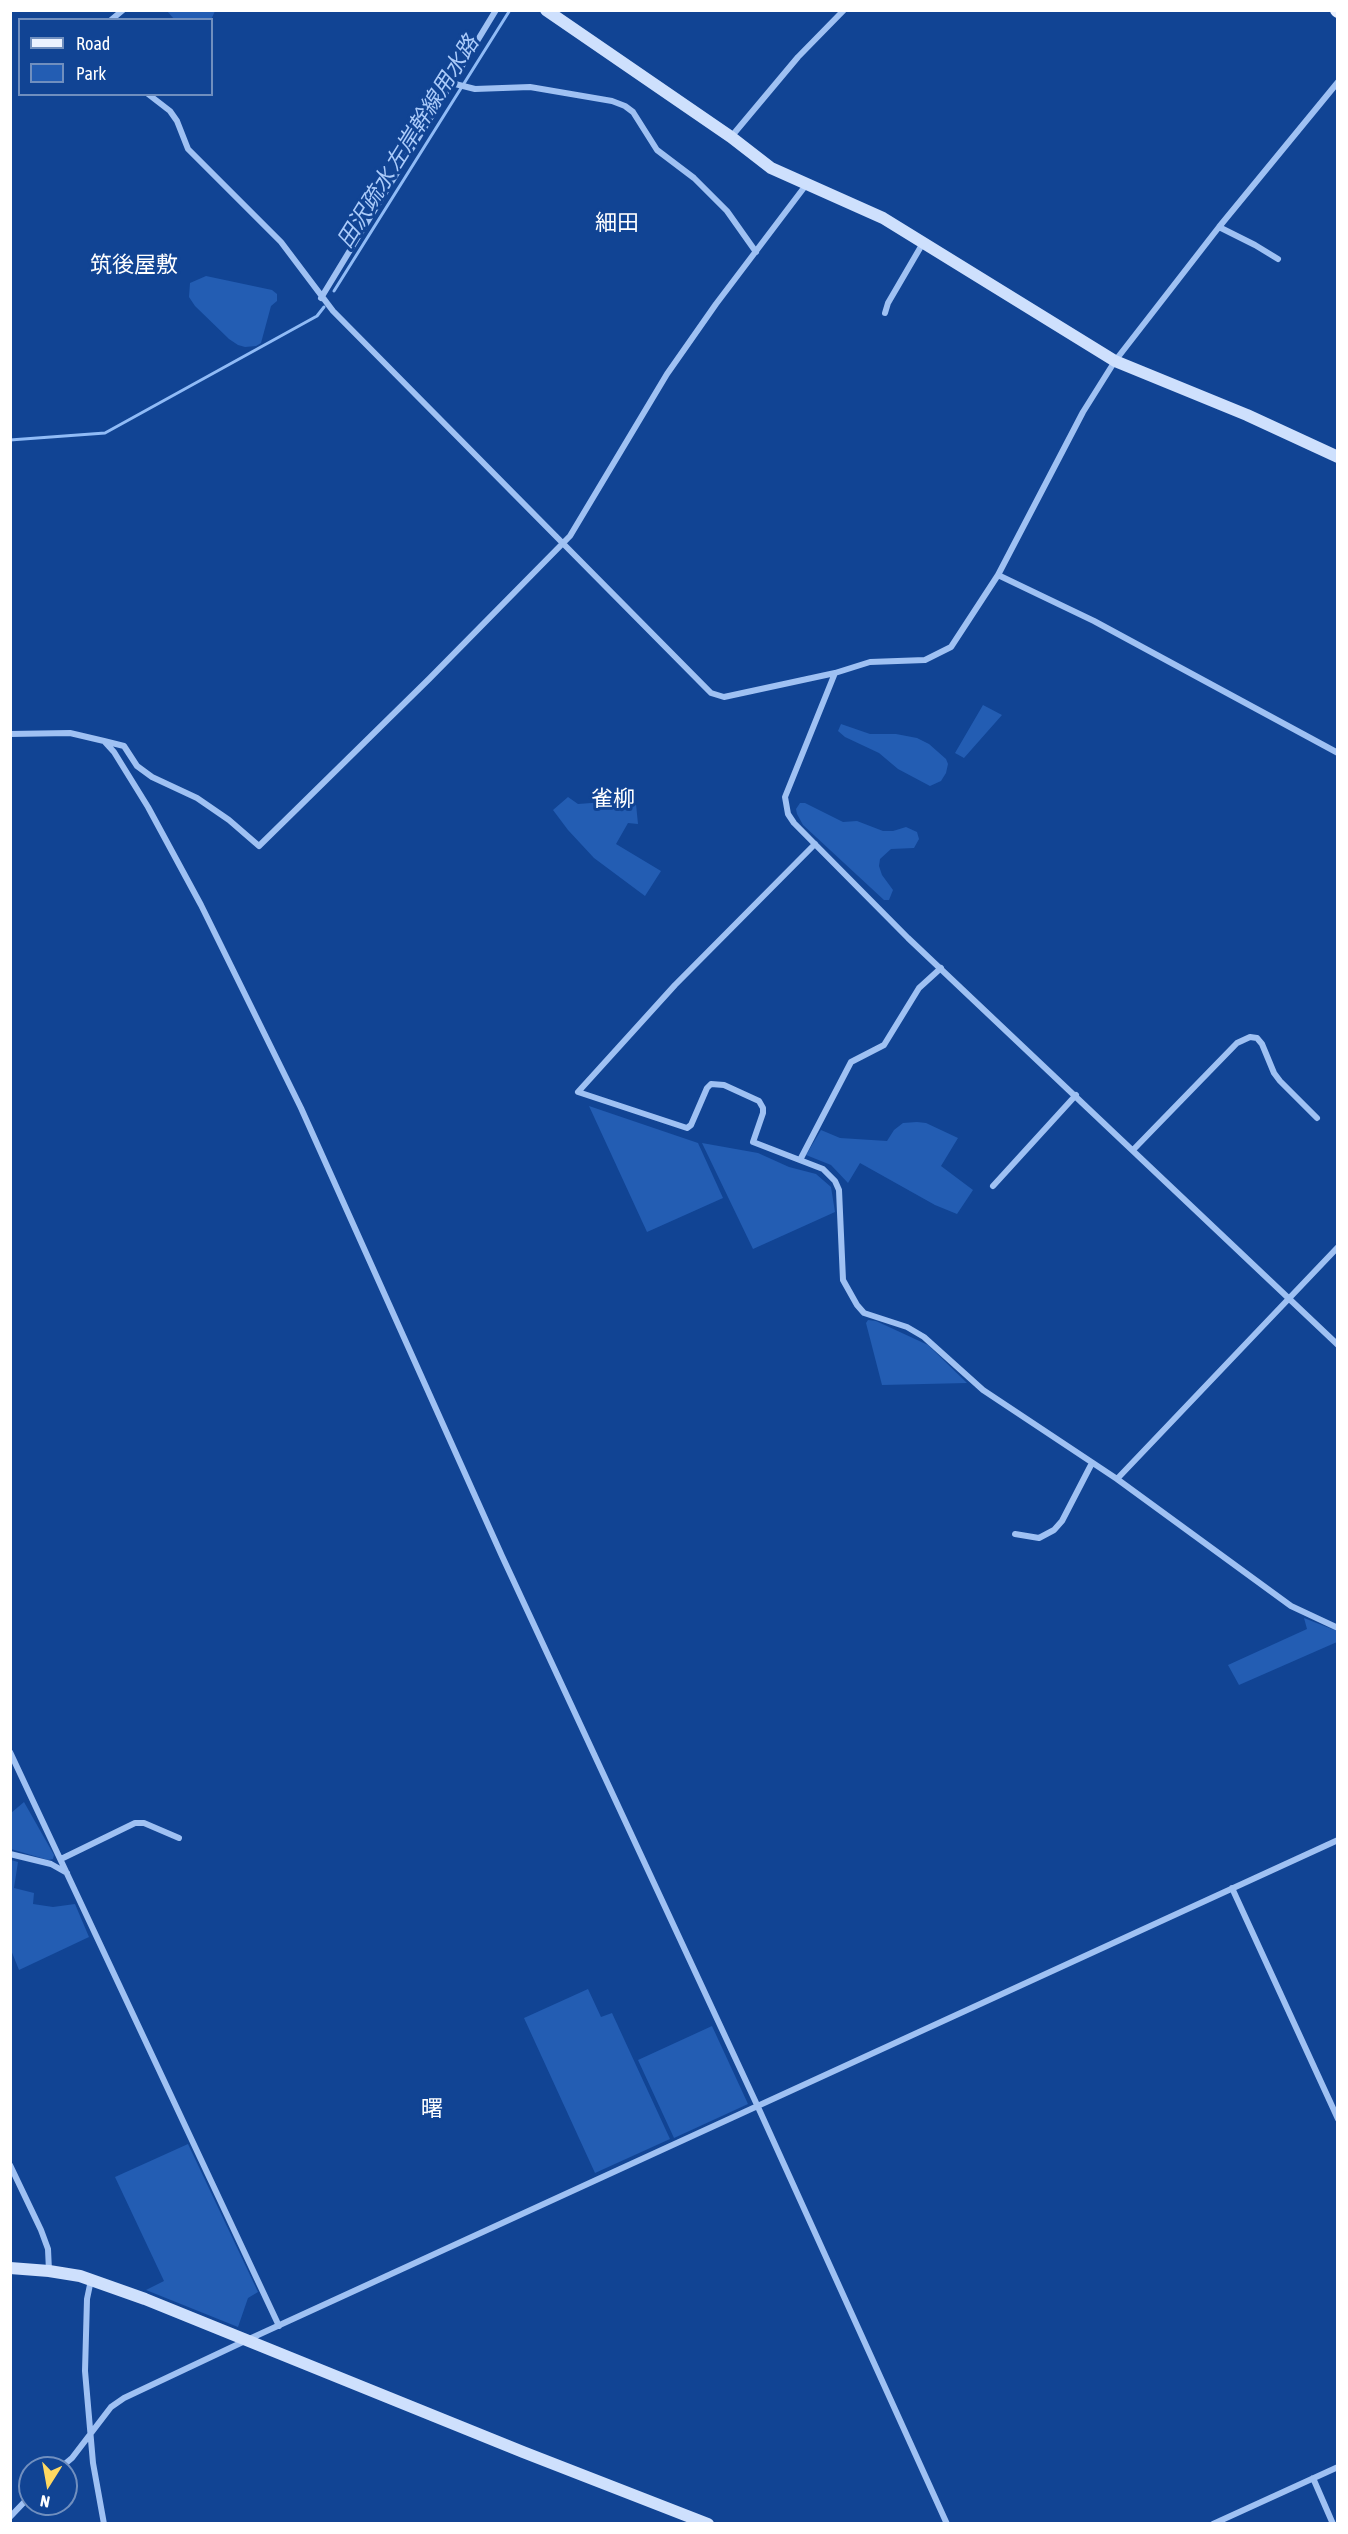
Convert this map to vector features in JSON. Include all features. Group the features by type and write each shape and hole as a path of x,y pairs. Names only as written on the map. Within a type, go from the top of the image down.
{"street":[{"path":"321,298 496,10"},
{"path":"546,10 731,137 771,168 883,218 1115,361 1248,415 1338,457"},
{"path":"731,137 798,57 844,10"},
{"path":"151,96 170,111 177,121 188,149 281,242 321,298 563,544 717,696 724,698 835,673 870,662 925,660 951,647 998,575 1083,412 1115,361 1219,227 1338,82"},
{"path":"451,83 475,89 530,87 612,101 625,106 633,112 657,150 694,178 727,211 756,252"},
{"path":"10,734 70,732 124,746 137,766 152,777 197,798 229,820 259,846 563,544 668,374 807,185"},
{"path":"1219,227 1278,259"},
{"path":"885,313 888,303 924,242"},
{"path":"998,575 1094,621 1338,753"},
{"path":"835,673 785,797 788,814 815,844 941,968 1338,1345"},
{"path":"104,741 114,752 148,807 201,904 301,1108 502,1556 758,2107 947,2523"},
{"path":"815,844 675,985 578,1092 687,1128 691,1125 707,1088 711,1084 724,1085 759,1101 763,1108 753,1142 823,1169 835,1181 839,1190 843,1280 864,1313 907,1327 924,1337 983,1390 1117,1479 1291,1606 1338,1628"},
{"path":"800,1160 851,1062 884,1045 919,988 941,968"},
{"path":"1133,1150 1238,1043 1250,1036 1257,1038 1262,1044 1274,1073 1280,1081 1317,1118"},
{"path":"993,1186 1076,1095"},
{"path":"1117,1479 1338,1247"},
{"path":"1015,1534 1039,1539 1054,1530 1062,1521 1092,1463"},
{"path":"10,1752 279,2326"},
{"path":"61,1859 135,1823 144,1823 179,1838"},
{"path":"74,2456 111,2407 124,2398 1338,1840"},
{"path":"10,1854 51,1864 68,1873"},
{"path":"1232,1888 1338,2120"},
{"path":"10,2165 48,2249 49,2271"},
{"path":"10,2268 49,2271 91,2279 708,2523"},
{"path":"91,2279 87,2299 85,2371 93,2463 104,2523"},
{"path":"1213,2523 1338,2466"},
{"path":"1313,2478 1333,2523"}],"green space":[{"path":"167,11 215,11 212,18 173,18"},
{"path":"206,276 272,290 277,294 277,301 271,306 261,343 245,347 238,345 195,306 189,297 190,283"},
{"path":"983,705 1002,715 964,758 955,753"},
{"path":"841,724 870,734 896,734 917,738 929,744 946,759 948,764 946,773 941,781 930,786 898,769 879,753 845,737 838,731"},
{"path":"568,797 578,804 631,800 636,804 638,824 628,823 616,844 661,871 645,896 594,858 568,830 553,810"},
{"path":"800,803 805,803 843,822 857,821 883,831 906,827 917,832 919,839 914,848 891,849 880,859 879,866 882,875 893,890 889,900 884,900 803,825 796,809"},
{"path":"589,1106 698,1143 723,1198 647,1232"},
{"path":"903,1123 926,1123 958,1138 941,1166 973,1190 957,1214 935,1205 860,1163 848,1183 831,1165 806,1155 821,1130 840,1138 887,1141 894,1130"},
{"path":"702,1143 758,1153 789,1167 816,1174 831,1187 835,1212 753,1249"},
{"path":"868,1320 876,1321 928,1345 967,1383 882,1385 866,1323"},
{"path":"1304,1618 1337,1631 1337,1642 1239,1685 1228,1665 1307,1629"},
{"path":"24,1802 54,1855 53,1859 48,1860 11,1849 11,1813"},
{"path":"11,1860 18,1862 14,1888 34,1893 33,1904 53,1907 75,1904 89,1937 19,1970 11,1950"},
{"path":"588,1989 601,2017 612,2013 670,2139 595,2173 524,2018"},
{"path":"712,2026 748,2104 674,2138 638,2060"},
{"path":"188,2144 258,2292 248,2298 238,2327 146,2290 164,2281 115,2177"}],"waterway":[{"name":"田沢疏水 左岸幹線用水路","path":"334,291 510,10"},
{"name":"田沢疏水 左岸幹線用水路","path":"10,440 105,433 317,316 324,307"}],"district":[{"name":"細田","path":"617,223"},
{"name":"筑後屋敷","path":"134,265"},
{"name":"雀柳","path":"613,799"},
{"name":"曙","path":"432,2109"}]}
